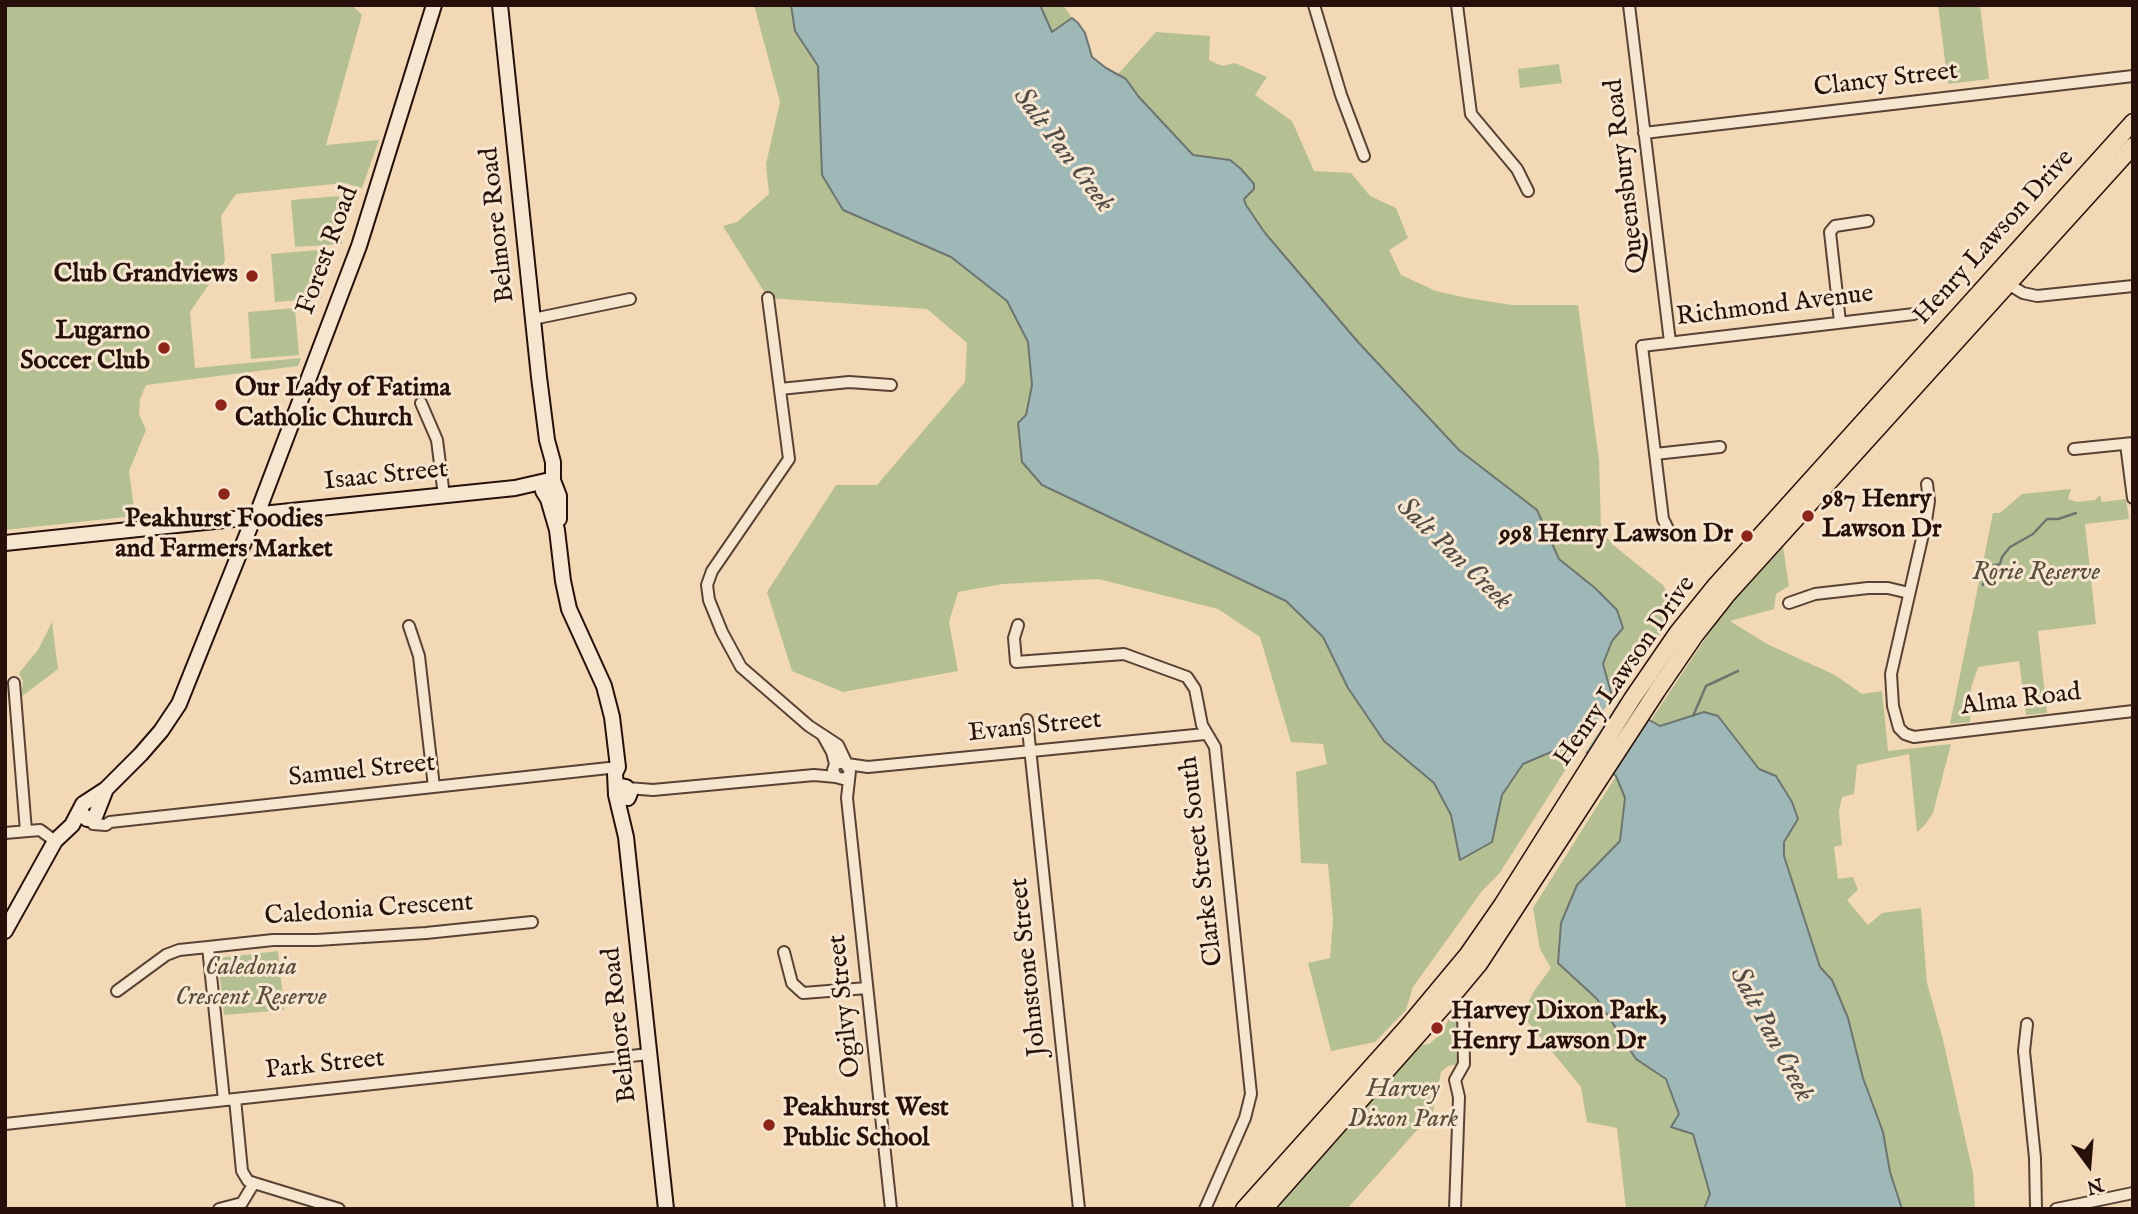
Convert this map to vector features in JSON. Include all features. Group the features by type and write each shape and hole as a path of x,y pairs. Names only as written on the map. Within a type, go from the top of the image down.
{"main road":[{"name":"Henry Lawson Drive","path":"2001,279 2133,122"},
{"name":"Henry Lawson Drive","path":"1264,1209 1410,1033 1463,960 1522,887 1650,687 1678,632 1716,584 2001,279 2133,146"},
{"name":"Henry Lawson Drive","path":"1244,1209 1391,1056"}],"street":[{"name":"Forest Road","path":"5,931 55,841 90,813 106,789 152,743 179,704 359,246 434,5"},
{"name":"Belmore Road","path":"500,5 547,440 545,450 548,485 568,603 608,699 624,793 625,837 666,1209"},
{"path":"1314,5 1341,95 1364,156"},
{"path":"1457,5 1471,114 1517,169 1528,191"},
{"name":"Queensbury Road","path":"1629,5 1670,342"},
{"name":"Clancy Street","path":"1644,133 2133,76"},
{"path":"1840,322 1830,232 1840,225 1868,221"},
{"path":"2001,279 2023,293 2036,296 2133,286"},
{"name":"Ogilvy Street","path":"768,298 789,459 712,571 707,586 722,632 741,667 823,736 842,771 891,1209"},
{"path":"533,319 630,299"},
{"name":"Richmond Avenue","path":"1655,454 1642,346 1914,314"},
{"path":"780,389 849,382 891,384"},
{"path":"421,404 437,440 444,496"},
{"path":"2074,449 2129,443 2133,498"},
{"path":"1671,535 1663,519 1655,454 1720,447"},
{"path":"1790,603 1815,594 1868,588 1888,588 1909,593 1926,521 1929,501 1927,484"},
{"name":"Isaac Street","path":"5,543 548,485"},
{"name":"Alma Road","path":"1909,593 1891,674 1897,725 1905,734 1914,737 2133,710"},
{"name":"Clarke Street South","path":"1018,625 1014,638 1016,662 1124,654 1187,677 1195,689 1205,734 1212,741 1216,752 1251,1094 1245,1118 1205,1209"},
{"path":"409,626 419,656 434,787"},
{"path":"13,683 26,831"},
{"name":"Johnstone Street","path":"1027,720 1079,1209"},
{"name":"Evans Street","path":"624,793 1205,734"},
{"name":"Samuel Street","path":"90,813 110,822 618,767"},
{"path":"5,833 40,831 55,841"},
{"name":"Caledonia Crescent","path":"117,991 166,955 179,950 272,940 426,933 532,922"},
{"path":"208,947 242,1171 248,1181 339,1209"},
{"path":"784,952 792,983 803,993 867,988"},
{"path":"1455,1209 1459,1105 1455,1080 1464,1064 1463,1009"},
{"path":"2027,1024 2024,1051 2035,1158 2036,1209"},
{"name":"Park Street","path":"5,1124 649,1054"},
{"path":"219,1209 242,1203 254,1183"},
{"path":"2056,1209 2133,1193"}],"green space":[{"path":"5,5 352,5 362,15 326,145 379,140 362,188 344,183 236,194 221,216 225,261 190,312 195,368 301,358 298,366 146,385 140,399 139,414 146,430 129,471 135,516 5,530"},
{"path":"754,5 791,5 795,31 818,66 822,174 843,210 951,257 1007,301 1028,342 1032,385 1026,415 1042,485 1286,601 1323,637 1348,688 1384,740 1434,783 1451,814 1460,860 1492,842 1502,795 1523,764 1558,749 1580,747 1499,874 1482,891 1413,987 1406,1010 1375,1042 1331,1051 1308,963 1330,958 1333,920 1328,864 1301,863 1296,772 1327,764 1323,744 1291,742 1260,637 1218,609 1098,579 1003,584 958,592 949,622 958,671 843,692 792,671 767,592 836,485 877,485 965,382 967,343 927,309 768,298 723,226 737,222 769,194 766,164 780,102"},
{"path":"1040,5 1063,5 1072,18 1052,32"},
{"path":"1938,5 1980,5 1989,79 1948,84"},
{"path":"1156,32 1210,36 1209,60 1222,66 1235,63 1267,77 1255,95 1292,121 1314,171 1351,173 1370,196 1396,208 1408,238 1389,250 1401,275 1436,291 1467,298 1512,305 1578,305 1599,460 1601,528 1612,544 1664,586 1674,614 1655,641 1629,670 1612,696 1603,664 1612,641 1623,628 1617,610 1559,559 1537,510 1459,450 1358,342 1265,233 1246,205 1244,199 1254,189 1254,184 1241,169 1229,160 1193,155 1138,96 1126,79 1118,74"},
{"path":"1559,64 1562,83 1520,88 1518,69"},
{"path":"339,196 342,244 295,247 291,200"},
{"path":"318,250 322,298 275,302 271,254"},
{"path":"295,308 299,355 251,359 248,312"},
{"name":"Rorie Reserve","path":"2071,489 2068,499 2077,502 2095,500 2100,495 2102,502 2126,499 2129,519 2085,524 2096,624 2038,631 2047,713 2026,715 2019,661 1978,667 1971,688 1970,722 1950,724 1993,513 2000,513 2022,494"},
{"path":"1783,547 1789,586 1776,594 1774,609 1730,621 1767,644 1835,675 1862,694 1882,691 1888,751 1951,744 1933,813 1917,832 1909,754 1857,765 1854,794 1842,797 1839,812 1842,845 1834,847 1838,879 1853,877 1858,890 1847,900 1868,925 1882,913 1921,908 1927,983 1943,1040 1973,1173 1975,1209 1902,1209 1890,1172 1883,1132 1863,1078 1848,1018 1832,980 1820,967 1784,856 1784,842 1798,819 1792,802 1776,776 1759,769 1718,716 1660,726 1651,720 1721,615"},
{"path":"52,622 58,669 21,697 23,681 19,673 38,650"},
{"path":"1616,776 1625,798 1620,841 1577,885 1558,963 1597,999 1636,1059 1666,1079 1679,1114 1672,1127 1692,1133 1710,1194 1704,1209 1626,1209 1617,1128 1587,1122 1581,1087 1522,1015 1534,991 1551,968 1540,949 1533,908"},
{"name":"Caledonia Crescent Reserve","path":"278,951 284,1010 224,1015 218,958"},
{"name":"Harvey Dixon Park","path":"1449,1018 1457,1022 1458,1064 1448,1066 1441,1072 1433,1112 1347,1209 1275,1209 1420,1045 1429,1044 1442,1033"}],"water":[{"name":"Salt Pan Creek","path":"791,5 1040,5 1052,32 1072,18 1078,23 1085,33 1092,57 1126,79 1138,96 1193,155 1230,160 1241,169 1254,184 1254,189 1244,199 1246,205 1265,233 1358,342 1459,450 1537,510 1559,559 1617,610 1623,628 1612,641 1603,664 1612,696 1660,726 1704,712 1718,716 1759,769 1776,776 1792,802 1798,819 1784,842 1784,856 1820,967 1832,980 1848,1018 1863,1078 1883,1132 1890,1172 1902,1209 1704,1209 1710,1194 1693,1134 1671,1127 1679,1114 1666,1079 1636,1059 1597,999 1558,963 1561,923 1577,885 1620,841 1625,798 1616,776 1580,747 1558,749 1523,764 1502,795 1492,842 1460,860 1451,815 1434,783 1384,741 1348,688 1323,637 1286,601 1042,485 1022,462 1018,423 1026,415 1032,385 1028,342 1007,301 951,257 843,210 822,175 818,66 795,31"}],"pier":[{"path":"1615,692 1621,698 1584,755 1578,751"}],"waterway":[{"path":"1983,585 1987,567 2000,564 2010,547 2033,534 2047,519 2058,519 2076,513"},
{"path":"1693,716 1706,686 1738,671"}],"place":[{"name":"Club Grandviews","path":"252,276"},
{"name":"Lugarno Soccer Club","path":"164,348"},
{"name":"Our Lady of Fatima Catholic Church","path":"221,405"},
{"name":"Peakhurst Foodies and Farmers Market","path":"224,494"},
{"name":"987 Henry Lawson Dr","path":"1808,516"},
{"name":"998 Henry Lawson Dr","path":"1747,536"},
{"name":"Harvey Dixon Park, Henry Lawson Dr","path":"1437,1028"},
{"name":"Peakhurst West Public School","path":"769,1125"}]}
